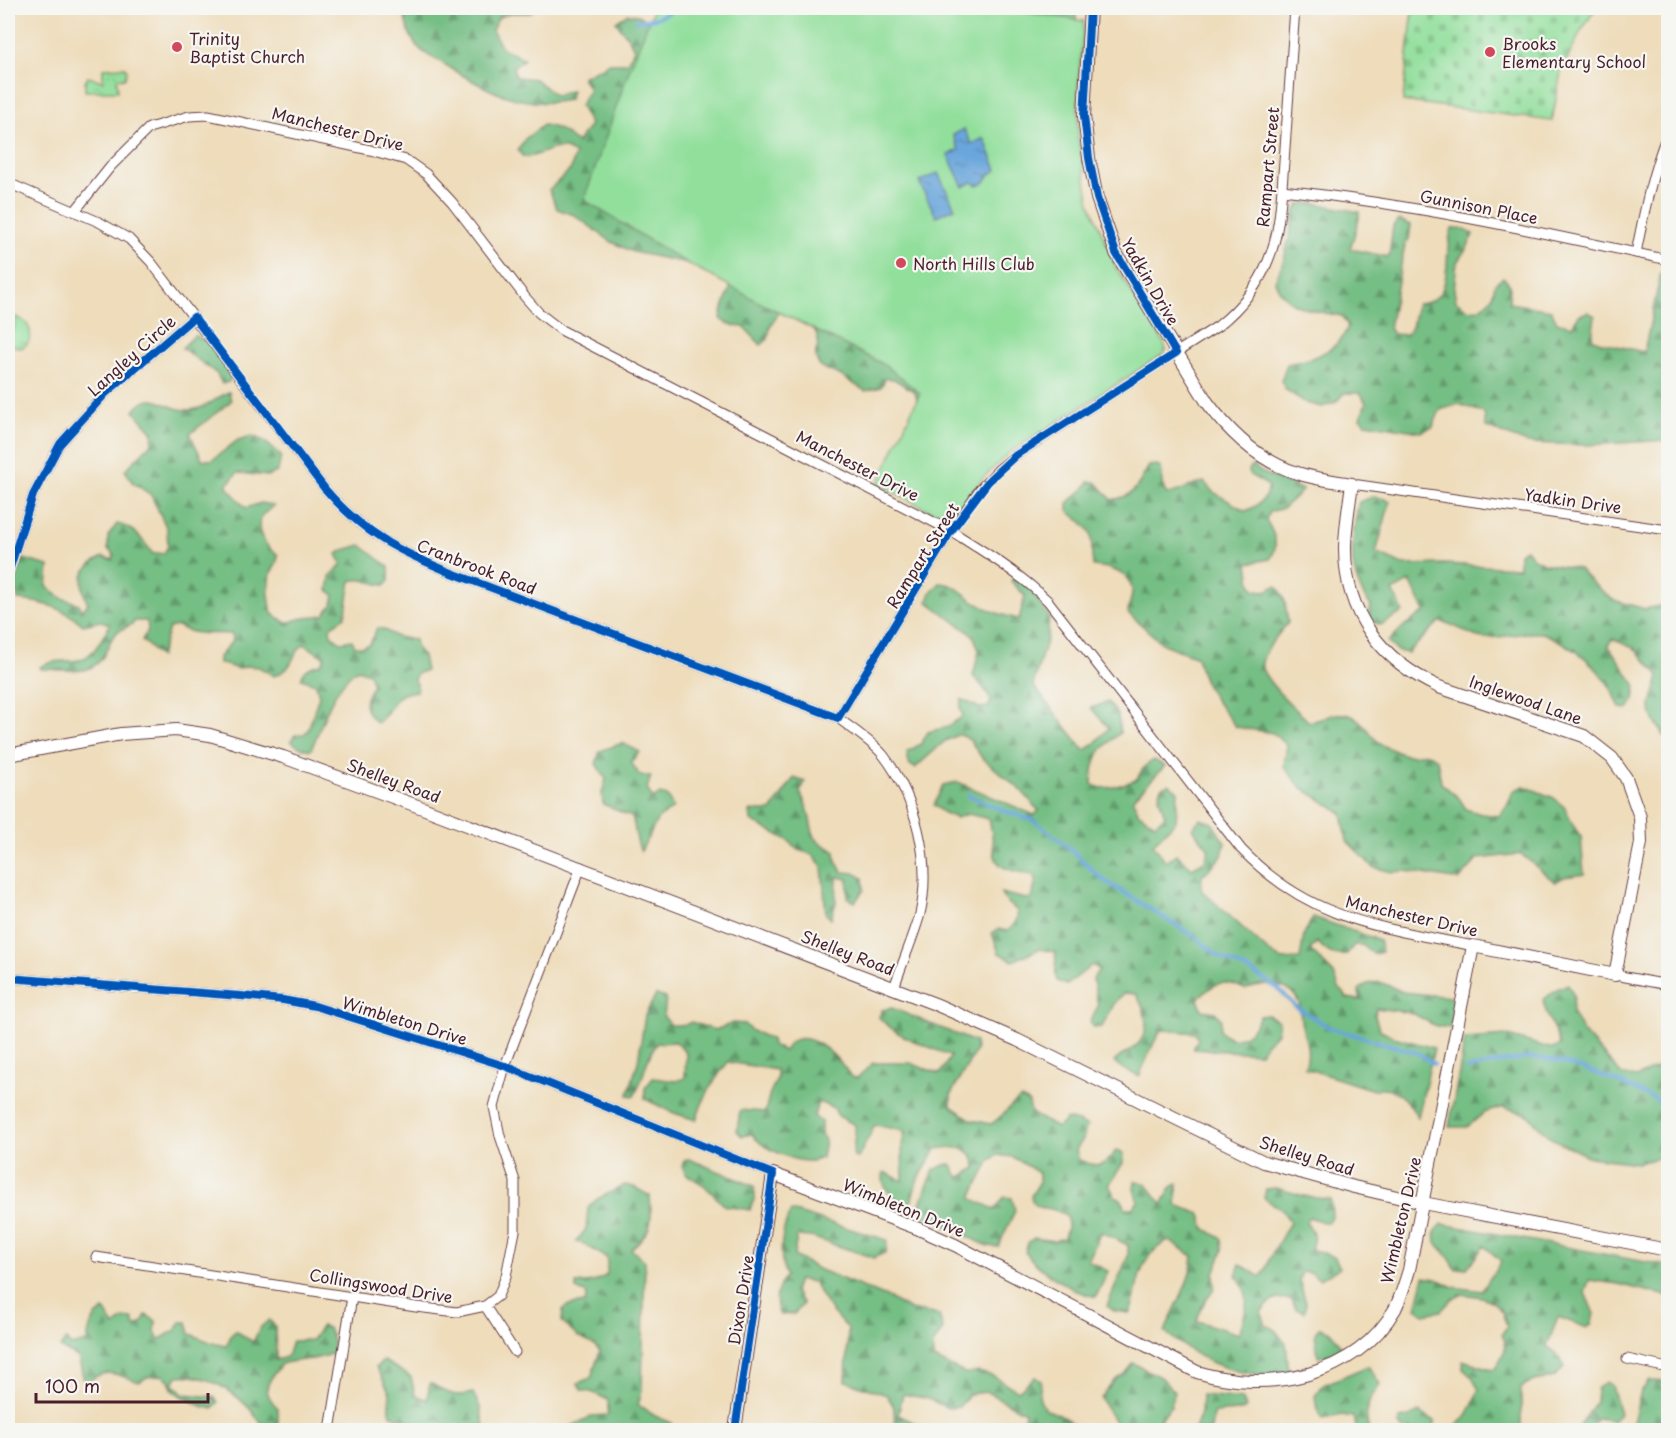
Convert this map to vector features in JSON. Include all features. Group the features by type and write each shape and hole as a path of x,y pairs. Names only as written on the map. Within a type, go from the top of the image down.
{"street":[{"name":"Yadkin Drive","path":"1090,8 1084,116 1097,198 1116,253 1192,379 1220,419 1242,442 1268,460 1314,478 1668,530"},
{"name":"Rampart Street","path":"838,718 951,531 980,489 1006,462 1200,339 1229,317 1254,289 1269,259 1276,236 1282,190 1295,8"},
{"name":"Manchester Drive","path":"75,211 111,166 149,129 189,116 208,115 406,160 426,174 452,202 525,297 539,313 561,330 951,531 1002,562 1048,601 1241,849 1267,873 1310,902 1354,921 1668,985"},
{"path":"1636,253 1649,192 1668,134"},
{"name":"Cranbrook Road","path":"8,183 75,211 129,239 151,262 330,495 348,514 384,542 452,573 838,718 884,755 900,782 915,815 924,864 920,912 894,988"},
{"name":"Gunnison Place","path":"1282,190 1419,209 1668,260"},
{"name":"Langley Circle","path":"8,574 33,495 60,444 105,394 194,317"},
{"name":"Inglewood Lane","path":"1352,484 1345,536 1348,579 1364,621 1382,647 1406,670 1431,683 1584,736 1612,758 1626,778 1640,817 1641,843 1615,975"},
{"name":"Shelley Road","path":"8,753 121,734 176,730 210,735 283,757 581,867 982,1023 1255,1159 1288,1170 1423,1203 1668,1250"},
{"path":"515,1352 485,1306 498,1296 506,1276 515,1232 515,1181 500,1136 494,1107 505,1066 581,867"},
{"name":"Wimbleton Drive","path":"8,978 283,1000 346,1015 505,1066 773,1174 920,1229 955,1245 1197,1372 1229,1380 1274,1382 1301,1376 1334,1364 1365,1346 1395,1309 1409,1270 1473,946"},
{"name":"Dixon Drive","path":"735,1431 773,1174"},
{"name":"Collingswood Drive","path":"96,1257 457,1312 485,1306"},
{"path":"330,1431 352,1297"},
{"path":"1628,1359 1668,1368"}],"green space":[{"path":"404,8 533,8 531,13 512,13 499,17 492,30 502,48 524,59 513,67 516,77 535,79 555,95 572,90 569,100 534,102 518,100 474,82 420,49 409,33"},
{"name":"North Hills Club","path":"654,8 998,8 1084,21 1078,89 1078,139 1090,203 1116,268 1164,343 1166,350 1161,356 1011,451 980,481 952,519 946,519 878,484 920,393 883,364 757,301 678,258 584,200 627,76"},
{"path":"983,8 1077,8 1075,31"},
{"name":"Brooks Elementary School","path":"1413,8 1596,8 1581,31 1561,72 1552,121 1403,101"},
{"path":"628,14 638,15 652,23 930,391 918,404 915,392 894,379 886,378 881,387 865,391 840,375 820,367 816,354 818,339 813,328 783,306 770,327 768,339 761,345 744,327 734,326 721,320 731,282 697,265 633,252 612,242 574,215 557,209 549,190 571,169 575,154 556,148 534,156 523,157 518,150 525,139 543,125 558,129 577,143 590,125 580,106 589,89 582,77 610,63 627,63 634,49 616,22"},
{"path":"125,67 127,70 125,78 117,79 118,91 85,91 85,81 88,77 103,81 103,68"},
{"path":"1314,203 1359,212 1350,249 1389,257 1393,226 1399,220 1411,225 1409,239 1405,244 1389,328 1393,334 1406,335 1412,327 1417,304 1430,301 1439,295 1444,286 1452,229 1461,228 1473,234 1457,262 1454,290 1456,301 1469,310 1479,309 1492,298 1495,284 1503,277 1510,285 1509,303 1551,310 1557,322 1572,326 1579,315 1588,312 1595,316 1592,338 1603,343 1644,352 1661,273 1668,274 1661,321 1668,325 1668,440 1587,445 1527,443 1486,427 1484,413 1459,404 1440,410 1433,427 1421,432 1366,423 1360,418 1366,403 1360,393 1344,393 1336,402 1322,407 1306,403 1286,390 1281,381 1287,364 1324,353 1339,342 1348,326 1342,316 1293,304 1280,291 1275,281 1284,260 1295,212 1300,204"},
{"path":"16,317 25,322 30,331 29,340 21,348 8,344"},
{"path":"195,335 210,344 231,377 229,382 222,384 217,374 182,348"},
{"path":"229,392 231,401 190,434 202,459 212,460 238,440 252,436 264,441 281,456 278,471 269,476 237,473 226,486 246,508 261,503 274,506 262,516 259,527 266,544 278,555 269,583 272,614 287,623 324,615 332,605 334,595 328,590 330,577 342,564 337,554 361,545 389,567 389,581 385,585 364,580 351,581 345,617 330,627 331,635 341,642 352,640 355,646 362,647 370,644 377,628 383,629 397,637 415,640 417,649 423,656 426,671 417,673 414,679 417,691 401,695 396,699 377,723 368,714 365,705 373,685 369,673 357,669 348,677 335,696 311,750 299,747 291,741 295,735 304,734 308,730 319,696 316,684 301,679 302,675 308,668 321,664 325,658 304,644 287,669 274,676 259,667 247,666 238,669 219,663 219,657 233,640 232,634 191,632 178,626 169,628 160,657 142,640 148,630 147,621 135,621 116,633 102,658 90,668 75,671 41,669 40,667 52,662 80,660 86,657 96,648 110,624 101,621 83,625 53,607 18,600 15,582 23,559 49,566 47,587 62,598 79,604 81,611 88,604 83,589 83,576 95,561 103,557 113,560 114,555 108,549 108,536 117,524 133,531 153,554 164,553 168,546 167,529 151,495 132,482 125,470 152,443 153,432 134,411 141,404 154,400 181,410 196,409"},
{"path":"1155,465 1161,468 1164,490 1167,494 1204,482 1213,492 1246,511 1260,502 1269,486 1250,475 1249,470 1253,465 1261,472 1303,490 1283,508 1269,512 1266,520 1275,544 1270,559 1248,563 1251,583 1255,590 1266,591 1276,586 1282,593 1286,608 1288,623 1271,644 1262,663 1262,668 1269,681 1309,722 1336,714 1346,714 1354,717 1388,748 1406,755 1425,754 1437,759 1441,783 1459,798 1466,809 1499,816 1508,804 1513,791 1524,786 1554,798 1565,808 1581,837 1584,874 1564,877 1555,882 1521,854 1478,859 1459,880 1406,871 1392,872 1373,867 1347,841 1342,813 1302,788 1284,767 1287,745 1273,733 1236,727 1207,687 1197,657 1163,644 1128,613 1132,592 1127,578 1111,569 1093,566 1091,534 1068,511 1068,503 1089,482 1096,482 1112,500 1126,496 1139,484 1149,466"},
{"path":"1375,496 1390,501 1376,553 1403,565 1445,564 1519,568 1519,553 1526,549 1532,557 1543,563 1579,569 1613,600 1645,609 1662,605 1668,609 1668,639 1665,649 1668,652 1668,740 1657,725 1651,711 1659,675 1634,648 1612,639 1608,645 1636,686 1634,700 1628,709 1620,708 1602,676 1585,658 1566,644 1542,633 1480,638 1439,622 1408,653 1397,651 1388,642 1405,625 1425,612 1410,581 1393,591 1403,612 1381,625 1370,621 1371,606 1357,582 1354,569 1353,543 1359,502"},
{"path":"1014,578 1032,591 1049,617 1047,638 1033,685 1084,750 1093,745 1109,728 1091,708 1108,702 1118,715 1120,733 1098,754 1092,784 1108,788 1136,780 1145,766 1154,760 1165,766 1133,799 1138,812 1155,824 1165,816 1159,797 1161,787 1169,784 1178,791 1176,821 1153,844 1166,862 1176,854 1192,868 1205,861 1209,849 1192,828 1200,819 1212,823 1225,843 1222,856 1202,876 1201,890 1268,951 1282,960 1300,959 1304,934 1313,917 1379,940 1382,952 1374,954 1362,945 1354,945 1346,955 1337,955 1326,951 1317,942 1310,950 1334,974 1339,988 1347,998 1360,1000 1359,990 1367,984 1380,982 1403,992 1451,997 1454,1003 1450,1028 1436,1026 1412,1013 1376,1008 1375,1016 1379,1029 1394,1037 1434,1048 1418,1117 1405,1099 1394,1092 1373,1090 1305,1068 1307,1050 1300,1005 1295,996 1283,987 1260,985 1245,989 1225,983 1214,985 1198,999 1202,1010 1215,1012 1221,1019 1220,1031 1232,1039 1242,1037 1249,1032 1260,1016 1268,1015 1279,1021 1277,1033 1266,1043 1260,1053 1193,1049 1198,1039 1196,1033 1161,1030 1139,1076 1114,1062 1138,1044 1145,1032 1146,1019 1136,994 1124,993 1114,1004 1102,1027 1094,1028 1090,1022 1098,1006 1093,979 1099,969 1092,965 1067,985 1057,981 1055,952 1039,949 1013,961 999,953 992,933 998,929 1007,931 1017,918 1017,911 1003,898 1001,893 1026,899 1032,898 1036,880 1034,875 1007,869 1000,865 994,853 989,819 968,814 956,818 944,813 934,805 943,785 958,782 1034,815 1039,811 1021,790 982,758 970,740 960,734 945,741 915,768 909,764 907,752 921,744 928,732 947,727 963,716 960,708 962,699 979,708 988,707 991,701 973,676 979,651 974,636 928,602 931,592 940,583 947,584 986,608 1019,619 1025,596 1011,581"},
{"path":"622,743 640,752 631,762 640,776 651,776 647,789 653,799 660,794 667,796 673,808 658,819 641,851 632,817 603,804 602,793 606,779 596,764 600,751"},
{"path":"794,778 805,782 800,792 808,809 815,838 835,851 836,862 843,872 854,873 863,878 864,890 855,902 848,898 848,879 837,877 836,903 831,918 826,914 822,866 813,855 797,849 788,840 751,821 750,811 771,811"},
{"path":"1568,984 1574,996 1572,1012 1583,1032 1622,1075 1636,1077 1668,1063 1668,1156 1637,1163 1589,1157 1549,1137 1527,1114 1503,1107 1484,1113 1467,1127 1449,1127 1465,1039 1508,1036 1553,1049 1560,1045 1543,1000"},
{"path":"656,995 666,998 664,1017 671,1025 685,1025 691,1022 715,1030 733,1023 744,1024 752,1031 771,1039 772,1045 784,1051 791,1042 800,1038 810,1040 820,1044 838,1060 851,1077 857,1078 873,1063 910,1063 940,1074 951,1056 894,1030 879,1017 882,1010 892,1008 975,1042 976,1050 951,1094 951,1106 972,1120 991,1124 1021,1098 1029,1103 1031,1113 1057,1128 1067,1119 1087,1126 1076,1150 1079,1160 1095,1165 1105,1163 1116,1150 1124,1154 1123,1163 1109,1185 1126,1208 1132,1208 1138,1202 1134,1189 1135,1181 1147,1185 1162,1204 1172,1187 1178,1183 1176,1205 1201,1214 1204,1228 1222,1239 1223,1251 1214,1273 1214,1288 1201,1308 1197,1321 1239,1334 1246,1304 1245,1290 1236,1275 1240,1264 1260,1277 1290,1222 1283,1211 1264,1198 1266,1189 1276,1188 1304,1196 1331,1200 1332,1217 1326,1223 1309,1217 1306,1223 1313,1235 1311,1249 1335,1257 1340,1268 1319,1279 1312,1273 1302,1272 1299,1280 1306,1303 1304,1312 1296,1309 1291,1299 1286,1298 1271,1302 1261,1312 1266,1325 1275,1330 1286,1344 1289,1372 1282,1375 1267,1375 1225,1368 1188,1349 1165,1332 1186,1285 1193,1256 1168,1240 1146,1261 1129,1313 1114,1311 1107,1306 1128,1256 1128,1245 1101,1232 1088,1261 1108,1271 1096,1297 1077,1291 1057,1280 1039,1266 1025,1252 1028,1243 1034,1238 1054,1241 1064,1238 1068,1224 1066,1215 1035,1205 1031,1196 1039,1183 1039,1173 1013,1157 997,1155 989,1162 971,1198 995,1210 1004,1197 1012,1198 1015,1211 998,1247 988,1246 920,1214 920,1204 934,1170 951,1164 959,1178 976,1168 974,1160 967,1151 949,1147 936,1149 917,1181 910,1206 890,1194 883,1178 884,1172 903,1181 902,1145 905,1131 875,1125 858,1158 854,1157 855,1125 838,1116 834,1108 818,1102 814,1116 821,1122 821,1134 825,1140 822,1158 813,1161 794,1159 762,1144 752,1134 742,1136 737,1131 740,1110 765,1112 776,1079 776,1070 728,1062 709,1090 696,1120 674,1113 645,1099 645,1088 653,1078 676,1081 685,1078 686,1052 675,1042 657,1043 649,1056 634,1096 628,1095 638,1062 645,1015"},
{"path":"689,1159 754,1186 755,1197 750,1210 725,1206 704,1185 686,1174 682,1166 684,1161"},
{"path":"625,1185 650,1196 651,1206 651,1221 647,1231 631,1249 645,1261 642,1390 638,1405 672,1423 673,1430 564,1430 592,1416 608,1415 608,1400 581,1390 578,1383 591,1378 600,1351 593,1344 578,1337 562,1322 563,1310 567,1306 585,1303 587,1294 576,1289 576,1284 594,1282 607,1275 607,1258 584,1244 576,1242 586,1229 588,1208 597,1199"},
{"path":"791,1211 887,1240 886,1252 874,1258 811,1237 797,1236 794,1256 820,1270 889,1298 910,1310 939,1315 943,1329 933,1345 934,1359 965,1373 978,1372 993,1376 1018,1391 1035,1377 1041,1381 1039,1397 1045,1409 1064,1417 1080,1430 1022,1430 1025,1412 987,1392 969,1394 959,1407 948,1408 929,1399 903,1394 898,1415 930,1430 895,1430 894,1407 887,1395 846,1381 848,1328 828,1307 814,1282 798,1280 794,1291 803,1304 794,1314 780,1315 777,1294 786,1276 782,1261 782,1243"},
{"path":"1442,1224 1668,1266 1668,1296 1618,1284 1589,1280 1585,1293 1594,1314 1591,1325 1587,1328 1558,1317 1547,1346 1556,1353 1564,1367 1555,1377 1534,1381 1521,1388 1521,1426 1517,1430 1450,1430 1467,1416 1479,1390 1473,1378 1463,1369 1463,1361 1492,1369 1496,1368 1504,1352 1505,1344 1502,1334 1507,1326 1502,1312 1493,1302 1482,1297 1463,1294 1452,1299 1441,1311 1424,1314 1416,1308 1424,1277 1437,1279 1453,1287 1482,1291 1501,1261 1484,1246 1467,1268 1456,1269 1436,1243 1435,1232"},
{"path":"104,1310 114,1326 128,1319 134,1320 134,1326 141,1324 146,1315 156,1321 155,1332 160,1339 176,1330 181,1322 187,1322 190,1334 226,1346 236,1331 253,1342 260,1328 269,1320 275,1326 276,1360 287,1357 292,1341 312,1340 322,1326 328,1328 333,1341 333,1353 320,1358 281,1364 269,1381 267,1391 278,1408 278,1423 266,1425 233,1394 206,1379 177,1376 173,1384 185,1394 214,1397 218,1402 213,1409 199,1405 173,1391 169,1380 162,1375 147,1377 139,1382 117,1374 105,1373 92,1378 85,1384 78,1357 60,1348 66,1340 71,1346 87,1342 91,1324"},
{"path":"1319,1328 1329,1332 1341,1346 1337,1355 1318,1357 1315,1333"},
{"path":"384,1361 411,1377 415,1395 427,1400 430,1383 450,1394 473,1393 480,1407 485,1430 425,1430 425,1426 391,1415 390,1393 376,1367"},
{"path":"1133,1363 1162,1378 1174,1391 1171,1406 1152,1430 1118,1430 1101,1398 1114,1381"},
{"path":"1368,1366 1380,1384 1368,1406 1366,1417 1369,1430 1357,1430 1353,1417 1342,1415 1323,1419 1317,1410 1315,1396 1323,1385"},
{"path":"1650,1381 1668,1382 1668,1401 1663,1414 1668,1421 1668,1430 1631,1430 1641,1391"},
{"path":"1606,1382 1612,1386 1620,1414 1613,1421 1598,1418 1586,1430 1577,1430 1596,1402 1597,1389"},
{"path":"1202,1395 1243,1399 1246,1408 1213,1414 1211,1430 1190,1430 1195,1429 1201,1413"},
{"path":"1419,1412 1434,1421 1433,1430 1403,1430 1399,1425 1399,1419"}],"water":[{"path":"964,129 972,144 984,138 997,170 990,174 984,183 977,185 972,182 963,187 948,155 959,150 953,135"},
{"path":"938,173 955,208 936,216 919,182"}],"waterway":[{"path":"637,21 662,16 674,8"},
{"path":"968,795 1035,821 1067,846 1102,879 1195,937 1220,957 1252,972 1277,988 1295,1006 1330,1028 1418,1053 1434,1064"},
{"path":"1467,1069 1506,1061 1545,1059 1601,1075 1668,1107"}],"cycle path":[{"path":"8,574 33,495 60,444 105,394 194,317 325,489 354,518 382,540 452,573 838,718 951,531 990,479 1016,455 1176,353 1116,253 1097,198 1084,116 1090,8"},
{"path":"8,978 241,996 315,1006 505,1066 773,1174 735,1430"}],"place":[{"name":"Trinity Baptist Church","path":"177,47"},
{"name":"Brooks Elementary School","path":"1490,52"},
{"name":"North Hills Club","path":"901,263"}]}
